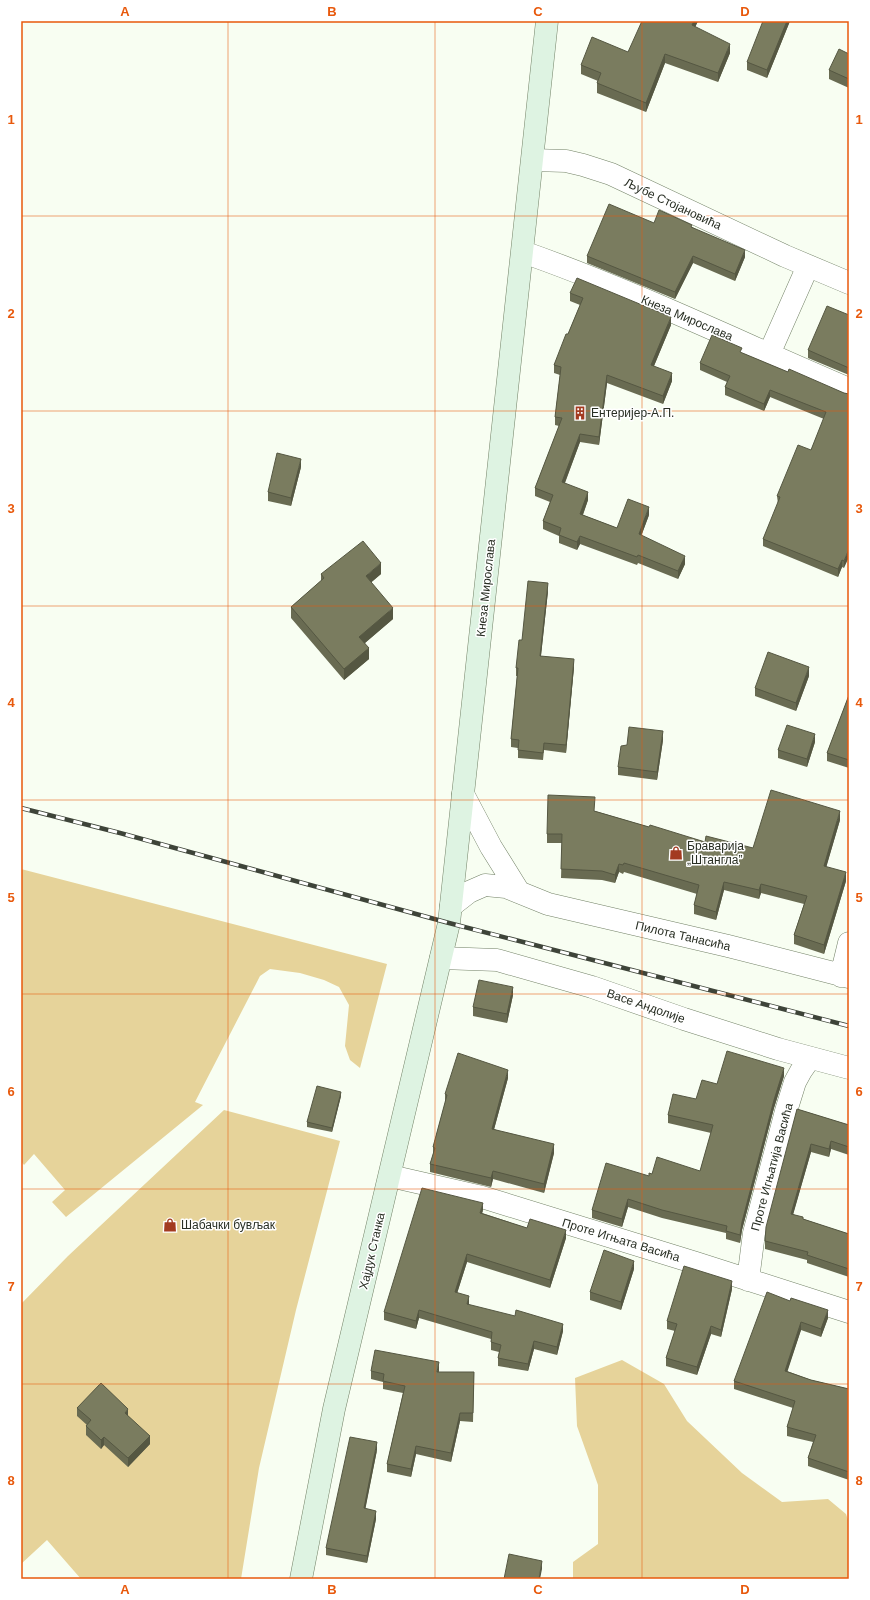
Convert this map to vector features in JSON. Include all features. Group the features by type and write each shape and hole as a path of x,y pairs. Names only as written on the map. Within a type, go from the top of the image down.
{"street":[{"name":"Кнеза Мирослава","path":"450,915 547,21"},
{"name":"Љубе Стојановића","path":"533,160 566,161 583,164 611,174 808,266 849,283"},
{"name":"Кнеза Мирослава","path":"523,252 566,267 849,389"},
{"path":"769,354 808,266"},
{"path":"463,794 519,892"},
{"name":"Пилота Танасића","path":"450,915 469,892 485,886 506,887 548,904 582,913 614,919 728,946 845,976"},
{"name":"Хајдук Станка","path":"301,1579 334,1409 390,1176 450,915"},
{"path":"845,976 849,944"},
{"name":"Васе Андолије","path":"441,958 497,960 592,987 735,1036 849,1068"},
{"name":"Проте Игњатија Васића","path":"748,1280 754,1233 786,1111 800,1071 810,1058"},
{"name":"Проте Игњата Васића","path":"390,1176 482,1197 849,1312"}],"shaded area":[{"path":"21,869 387,964 360,1068 350,1060 345,1046 349,1005 339,987 324,980 300,973 270,969 260,976 195,1102 203,1105 66,1217 52,1202 65,1190 34,1154 24,1165 21,1161"},
{"path":"224,1110 340,1141 296,1310 259,1468 241,1579 81,1579 47,1540 21,1564 21,1304 68,1256"},
{"path":"622,1360 664,1384 687,1421 742,1473 782,1502 828,1499 846,1514 849,1523 849,1579 573,1579 573,1562 598,1544 598,1485 577,1426 575,1378"}],"building":[{"path":"642,21 694,21 692,25 730,44 718,73 665,54 646,103 597,83 601,73 581,65 592,37 628,52"},
{"path":"763,21 787,21 767,70 747,62"},
{"path":"839,49 849,54 849,79 829,70"},
{"path":"609,204 654,223 659,210 692,225 691,227 745,250 735,274 693,256 675,292 587,256"},
{"path":"577,278 671,317 651,365 672,373 663,396 607,375 599,437 580,434 562,482 588,492 580,514 617,528 628,499 649,507 639,534 685,556 678,571 638,555 637,557 580,536 577,542 559,535 561,528 543,521 553,495 535,488 562,418 555,417 561,367 554,365 566,334 568,334 583,298 570,293"},
{"path":"827,306 849,315 849,368 808,350"},
{"path":"712,335 742,348 740,352 788,372 789,369 849,394 849,549 844,561 842,560 838,569 763,539 780,497 777,496 798,445 811,450 826,412 770,390 764,404 725,387 730,376 700,363"},
{"path":"277,453 301,459 291,498 268,492"},
{"path":"363,541 381,563 366,576 393,608 359,637 369,648 344,669 291,607 324,578 321,574"},
{"path":"528,581 548,583 540,656 574,659 566,745 544,743 543,753 518,750 519,740 511,739 518,668 516,668 519,640 522,640"},
{"path":"768,652 809,667 796,703 755,688"},
{"path":"849,695 849,760 827,753"},
{"path":"787,725 815,734 807,759 778,750"},
{"path":"629,727 663,731 657,772 618,767 621,746 627,745"},
{"path":"771,790 840,811 824,866 846,872 824,945 794,935 807,896 761,884 759,890 724,882 716,912 694,905 699,885 624,863 623,865 619,864 615,875 602,871 561,869 562,834 547,834 548,795 595,797 594,811 649,827 650,825 705,842 706,836 753,848"},
{"path":"479,980 513,987 507,1014 473,1007"},
{"path":"727,1051 784,1068 774,1100 742,1222 740,1235 726,1231 727,1226 662,1210 628,1199 622,1219 592,1210 606,1163 649,1176 649,1173 652,1174 657,1157 700,1171 713,1125 668,1115 673,1094 696,1099 702,1080 717,1084"},
{"path":"458,1053 508,1070 492,1129 554,1144 544,1184 493,1171 491,1178 430,1164 447,1095 445,1094"},
{"path":"317,1086 341,1092 332,1128 307,1122"},
{"path":"797,1109 849,1125 849,1147 831,1141 829,1149 811,1144 791,1214 849,1234 849,1269 807,1255 808,1252 765,1241 766,1227"},
{"path":"422,1188 483,1203 480,1213 527,1228 530,1219 566,1230 550,1280 467,1254 455,1292 469,1296 467,1304 515,1316 516,1310 563,1324 557,1347 534,1341 528,1364 498,1358 501,1345 491,1342 492,1332 419,1310 416,1321 384,1312"},
{"path":"604,1250 634,1261 621,1302 590,1292"},
{"path":"684,1266 732,1281 721,1330 711,1326 697,1367 666,1358 677,1324 667,1321"},
{"path":"767,1292 790,1301 791,1298 828,1310 821,1329 801,1322 785,1371 811,1380 849,1389 849,1472 808,1458 816,1435 787,1427 795,1401 734,1381"},
{"path":"375,1350 439,1362 437,1372 474,1372 473,1413 460,1413 451,1453 416,1446 411,1469 387,1464 405,1386 383,1381 384,1374 371,1371"},
{"path":"101,1383 128,1409 125,1413 150,1436 128,1458 104,1437 101,1440 86,1426 91,1420 77,1408"},
{"path":"350,1437 377,1442 364,1508 376,1511 367,1556 326,1548"},
{"path":"509,1554 542,1561 539,1579 504,1579"}],"railway":[{"path":"21,808 120,833 449,923 849,1026"}],"place":[{"name":"Ентеријер-А.П.","path":"580,413"},
{"name":"Браварија „Штангла”","path":"676,853"},
{"name":"Шабачки бувљак","path":"170,1225"}]}
